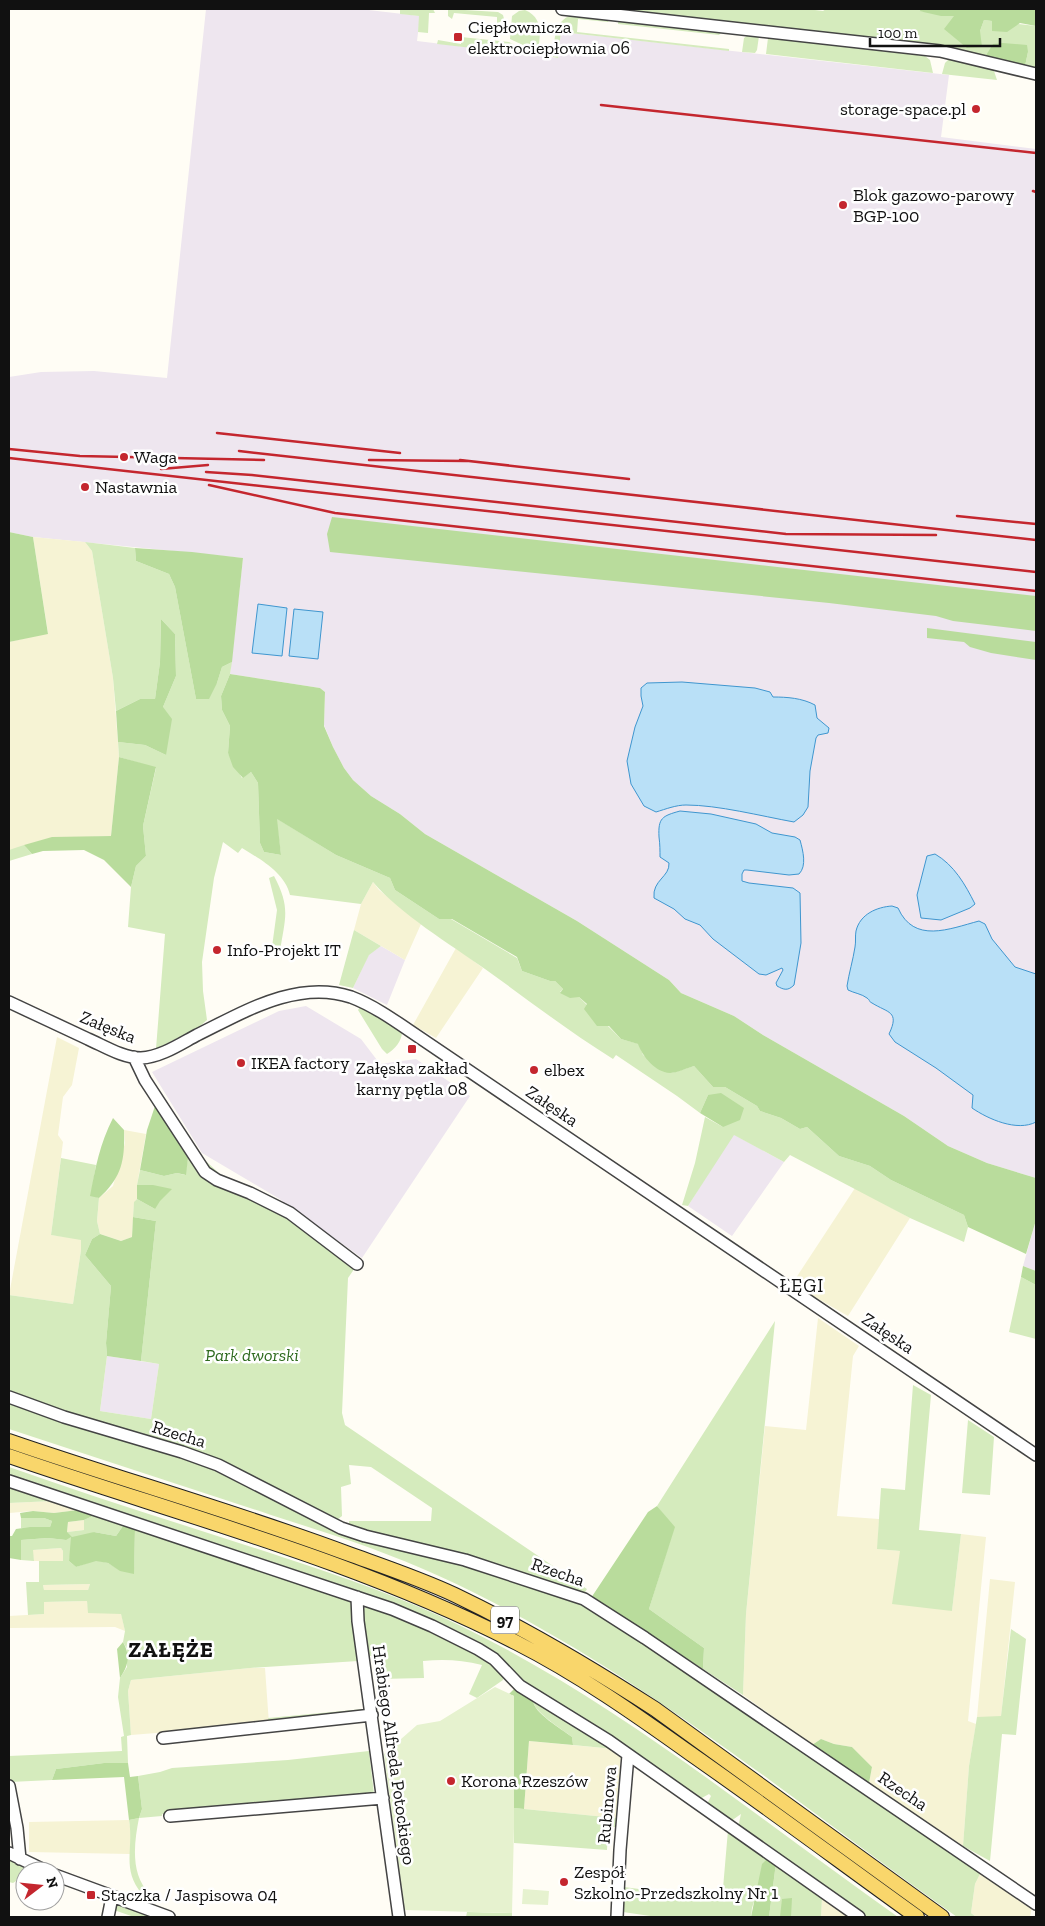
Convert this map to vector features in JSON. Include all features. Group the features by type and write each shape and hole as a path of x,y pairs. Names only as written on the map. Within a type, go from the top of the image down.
{"main road":[{"name":"97","path":"9,1441 321,1543 454,1594 523,1629 611,1680 655,1709 942,1917"},
{"name":"97","path":"9,1456 370,1576 435,1603 520,1644 602,1692 917,1917"}],"street":[{"path":"562,9 940,51 1036,74"},
{"name":"Załęska","path":"9,1002 121,1054 134,1057 160,1054 248,1011 288,996 308,992 334,993 368,1004 1036,1455"},
{"path":"134,1057 145,1080 205,1172 217,1180 290,1213 357,1264"},
{"name":"Rzecha","path":"9,1397 64,1417 182,1452 218,1465 341,1528 365,1536 465,1560 584,1599 645,1638 1036,1904"},
{"path":"9,1481 358,1597 416,1619 478,1648 494,1659 520,1686 628,1755 859,1917"},
{"name":"Hrabiego Alfreda Potockiego","path":"358,1597 358,1621 399,1917"},
{"path":"163,1738 372,1715"},
{"name":"Rubinowa","path":"618,1917 620,1850 628,1755"},
{"path":"9,1786 17,1828 20,1859"},
{"path":"170,1816 382,1798"},
{"path":"9,1852 24,1861"},
{"path":"65,1879 169,1917"},
{"path":"108,1917 112,1897"}],"shaded area":[{"path":"206,9 360,9 420,16 417,41 558,58 561,32 949,75 941,137 1036,149 1036,1178 987,1163 948,1146 904,1116 763,1035 734,1016 681,993 669,980 577,921 425,834 400,814 371,796 353,780 333,747 324,725 325,692 320,688 230,674 243,558 33,537 9,532 9,377 41,372 94,371 167,378"},
{"path":"33,537 85,542 92,551 113,678 119,757 111,836 90,837 9,850 9,642 48,633"},
{"path":"373,882 379,890 421,924 405,960 354,930 361,904"},
{"path":"381,946 405,960 387,1005 353,988 369,954"},
{"path":"456,948 483,968 436,1038 413,1025"},
{"path":"306,1006 361,1039 380,1064 416,1059 470,1096 362,1258 278,1198 202,1153 152,1072 279,1011"},
{"path":"57,1037 79,1048 72,1085 63,1097 58,1135 63,1142 51,1235 81,1239 73,1304 9,1295"},
{"path":"124,1130 146,1134 137,1185 137,1199 134,1203 132,1237 121,1241 100,1234 97,1221 99,1198 113,1186 125,1143"},
{"path":"733,1134 784,1162 732,1236 688,1206"},
{"path":"855,1188 910,1218 848,1316 792,1284"},
{"path":"1036,1220 1036,1271 1023,1266"},
{"path":"818,1318 859,1346 853,1356 837,1516 879,1519 878,1549 900,1551 952,1611 961,1534 986,1537 968,1721 976,1724 969,1766 963,1846 869,1783 872,1767 852,1747 834,1744 821,1739 812,1745 743,1695 746,1614 765,1426 806,1430"},
{"path":"107,1356 159,1364 151,1419 100,1411"},
{"path":"53,1501 78,1510 54,1513 33,1511 9,1513 9,1503"},
{"path":"84,1520 84,1530 67,1532 68,1522"},
{"path":"61,1548 63,1551 63,1561 34,1561 32,1550"},
{"path":"990,1579 1015,1582 1001,1717 977,1717"},
{"path":"90,1584 88,1590 44,1590 43,1585"},
{"path":"87,1601 89,1613 121,1613 125,1631 115,1627 9,1628 9,1616 44,1614 44,1602"},
{"path":"265,1668 269,1724 131,1735 128,1691 131,1680"},
{"path":"529,1741 614,1749 621,1755 616,1818 524,1809"},
{"path":"129,1820 131,1833 130,1854 29,1852 29,1822"},
{"path":"981,1872 1032,1906 1030,1917 976,1917 971,1913 975,1884"},
{"path":"822,1898 848,1914 847,1917 821,1917"}],"green space":[{"path":"400,9 433,9 435,13 429,13 428,33 418,32 419,16 400,14"},
{"path":"448,9 498,12 503,15 504,19 497,24 497,17 454,13 452,19 448,16"},
{"path":"629,9 807,9 823,11 826,9 922,9 919,11 955,15 980,31 984,20 1036,26 1036,69 1025,66 1028,52 985,57 953,47 636,12"},
{"path":"922,9 1036,10 1036,26 1020,23 1007,32 992,31 992,21 984,20 980,31 982,47 967,48 944,29 954,16 941,16 919,11"},
{"path":"525,10 531,13 538,22 540,33 538,52 510,39 512,16 519,11"},
{"path":"572,15 610,19 608,22 578,19 577,32 729,49 729,51 561,32 558,58 553,57 558,26"},
{"path":"618,21 720,31 721,33 719,35 618,24"},
{"path":"748,35 759,36 755,53 742,52 744,38"},
{"path":"461,37 509,42 534,55 437,44 438,40 461,44"},
{"path":"768,38 925,56 930,60 933,73 766,54"},
{"path":"993,44 1027,45 1028,52 1025,66 985,57"},
{"path":"949,59 993,68 997,80 942,74 945,63"},
{"path":"332,517 1036,596 1036,631 829,603 330,552 327,534"},
{"path":"9,532 33,537 48,634 9,642"},
{"path":"85,542 135,548 136,561 169,574 175,587 196,699 217,683 222,667 232,662 230,674 221,696 222,710 230,726 228,753 242,778 251,772 258,783 260,843 264,852 281,855 276,818 336,855 390,878 395,890 439,919 451,919 517,958 522,971 555,981 563,989 560,992 579,997 621,1039 639,1044 643,1055 672,1073 694,1066 713,1087 725,1087 757,1106 760,1111 781,1118 800,1129 807,1127 839,1156 870,1166 891,1180 964,1215 968,1227 964,1242 910,1218 790,1155 784,1162 734,1135 688,1206 682,1205 695,1163 705,1117 723,1127 708,1095 700,1113 616,1055 613,1059 426,928 397,906 373,882 361,904 290,895 283,880 271,867 242,848 238,853 223,842 214,878 202,962 207,1020 199,1027 156,1049 165,934 128,927 131,887 136,866 146,856 143,826 156,768 119,757 118,742 145,745 166,755 163,707 176,676 175,634 161,619 160,662 155,699 140,699 116,711 113,678 92,551"},
{"path":"135,548 243,558 232,662 222,667 209,699 196,699 175,587 169,574 136,561"},
{"path":"161,619 175,634 176,676 163,707 172,719 166,755 145,745 118,742 116,711 140,699 155,699 160,662"},
{"path":"927,628 1036,642 1036,660 991,653 970,647 964,642 927,638"},
{"path":"230,674 320,688 325,692 324,726 344,768 353,780 371,796 400,814 425,834 577,921 669,980 681,993 734,1016 763,1035 904,1116 948,1146 987,1163 1036,1178 1036,1220 1026,1254 968,1227 964,1215 891,1180 870,1166 839,1156 807,1127 800,1129 781,1118 760,1111 757,1106 725,1087 713,1087 694,1066 673,1073 659,1070 646,1059 638,1044 621,1039 609,1026 597,1026 584,1009 587,1004 579,997 570,998 560,993 563,989 555,981 522,971 517,957 452,919 439,919 395,890 390,878 336,855 277,819 281,855 264,852 260,843 258,783 251,772 243,778 233,767 228,753 230,726 222,710 221,696"},
{"path":"119,757 156,767 143,826 146,856 136,866 131,887 104,860 84,850 43,851 32,854 24,845 52,837 111,836"},
{"path":"24,845 32,854 9,861 9,850"},
{"path":"274,876 285,905 285,921 280,951 272,947 277,910 269,878"},
{"path":"354,930 381,946 369,955 353,988 339,985"},
{"path":"360,1007 402,1032 398,1044 387,1054 358,1010"},
{"path":"721,1093 744,1108 740,1120 723,1127 700,1113 708,1095"},
{"path":"155,1106 185,1149 188,1158 186,1175 177,1173 164,1176 140,1170 147,1130"},
{"path":"113,1118 124,1130 123,1159 113,1183 107,1190 99,1198 90,1196 101,1147"},
{"name":"Park dworski","path":"196,1152 221,1175 278,1201 359,1262 348,1278 342,1413 345,1425 587,1589 584,1594 354,1528 349,1524 349,1521 431,1521 432,1508 371,1467 349,1465 351,1484 341,1487 342,1516 337,1520 333,1520 150,1439 143,1433 117,1429 9,1392 9,1295 73,1304 81,1240 51,1235 61,1158 96,1165 91,1195 99,1198 97,1221 100,1234 92,1239 85,1255 111,1286 106,1343 107,1356 100,1411 151,1419 159,1364 141,1361 156,1221 133,1217 134,1202 137,1199 155,1209 153,1185 137,1185 140,1170 164,1176 177,1173 185,1175 188,1158"},
{"path":"137,1185 153,1185 172,1189 155,1209 137,1199"},
{"path":"133,1217 156,1221 141,1361 107,1356 106,1343 111,1286 85,1255 92,1239 100,1234 121,1241 132,1237"},
{"path":"1023,1266 1036,1271 1036,1285 1021,1277"},
{"path":"1021,1277 1036,1285 1036,1339 1009,1332"},
{"path":"775,1321 746,1614 743,1695 703,1669 704,1648 649,1609 674,1528 657,1506"},
{"path":"913,1385 931,1395 919,1530 961,1534 952,1611 892,1604 900,1551 877,1549 881,1488 905,1490"},
{"path":"9,1401 222,1471 295,1509 424,1555 474,1568 575,1600 604,1616 981,1872 975,1884 971,1913 976,1917 957,1917 769,1779 642,1690 509,1610 439,1576 377,1550 9,1429"},
{"path":"968,1420 994,1437 990,1495 962,1493"},
{"path":"9,1467 350,1580 418,1606 461,1626 519,1656 631,1725 898,1917 866,1917 738,1827 741,1814 731,1821 707,1804 711,1796 709,1794 700,1799 530,1689 456,1634 9,1477"},
{"path":"9,1486 53,1501 9,1503"},
{"path":"657,1506 675,1527 649,1609 704,1648 703,1669 591,1598 648,1512"},
{"path":"78,1510 95,1515 84,1520 68,1522 67,1532 72,1537 94,1532 116,1536 123,1526 135,1528 134,1574 120,1571 108,1563 96,1561 76,1567 69,1561 71,1537 66,1540 48,1538 21,1540 21,1560 9,1558 9,1536 12,1536 16,1529 50,1527 52,1521 44,1518 21,1518 20,1513 33,1511 54,1513"},
{"path":"95,1515 123,1526 116,1536 94,1532 72,1547 69,1561 76,1567 96,1560 108,1563 120,1570 134,1569 135,1528 350,1599 353,1602 358,1661 250,1668 131,1680 128,1691 131,1735 127,1736 128,1763 104,1763 56,1769 52,1780 10,1782 9,1756 122,1751 121,1737 124,1736 118,1697 120,1678 127,1667 127,1649 123,1642 125,1631 121,1614 88,1613 87,1601 44,1602 44,1614 28,1615 26,1582 39,1582 39,1561 63,1561 63,1551 61,1548 33,1550 34,1561 21,1560 21,1540 48,1538 66,1540 67,1532 84,1530 84,1520","holes":["90,1584 88,1590 44,1590 43,1585"]},
{"path":"21,1518 44,1518 52,1521 50,1527 21,1528"},
{"path":"368,1606 401,1618 471,1650 504,1674 503,1680 477,1698 469,1694 482,1665 446,1660 423,1661 424,1678 380,1679 374,1657 368,1655 362,1613 365,1607"},
{"path":"1011,1629 1026,1639 1016,1735 1002,1734 990,1861 963,1846 969,1766 977,1717 1001,1716"},
{"path":"123,1642 128,1661 120,1678 117,1649"},
{"name":"Korona Rzeszów","path":"495,1687 514,1696 512,1913 404,1910 384,1754 417,1725 440,1721"},
{"path":"516,1687 533,1700 534,1705 543,1715 572,1737 573,1745 529,1741 524,1809 514,1808 514,1696 509,1694"},
{"path":"533,1700 614,1749 573,1745 572,1737 543,1715 534,1705"},
{"path":"363,1709 364,1714 269,1724 268,1718"},
{"path":"821,1739 834,1744 852,1747 872,1767 869,1783 812,1745"},
{"path":"369,1751 374,1794 181,1811 162,1814 162,1816 139,1818 142,1809 138,1776 172,1768 288,1760"},
{"path":"104,1763 128,1763 130,1777 138,1776 142,1809 139,1818 129,1820 124,1777 52,1780 56,1769"},
{"path":"514,1808 616,1818 617,1827 608,1827 607,1850 514,1843"},
{"path":"139,1818 135,1858 139,1878 150,1894 146,1902 138,1899 142,1894 132,1876 130,1867 129,1820"},
{"path":"728,1830 768,1858 752,1908 751,1917 657,1917 623,1912 624,1887 722,1900"},
{"path":"9,1858 15,1862 15,1882 9,1882"},
{"path":"768,1858 776,1863 769,1917 751,1917 762,1864"},
{"path":"776,1863 822,1898 821,1917 769,1917"},
{"path":"523,1889 549,1891 548,1905 522,1904"},
{"path":"792,1898 791,1917 780,1917 782,1899"},
{"path":"116,1905 153,1917 134,1917 114,1910"},
{"path":"467,1912 512,1913 512,1917 466,1917"}],"water":[{"path":"258,604 287,608 282,656 252,653"},
{"path":"294,609 323,612 318,659 289,656"},
{"path":"682,682 755,688 770,692 773,697 794,698 815,705 817,718 829,728 828,733 818,735 816,738 810,771 808,807 803,815 794,822 698,805 682,805 656,812 644,806 631,784 627,761 635,727 643,706 641,688 647,683"},
{"path":"680,811 711,814 756,824 772,833 795,837 800,840 804,863 799,874 789,875 744,870 742,874 742,881 793,888 800,893 801,943 794,985 790,988 784,989 777,986 776,983 783,970 782,968 766,975 759,974 713,939 700,925 685,919 674,909 654,898 654,892 658,883 669,868 669,863 660,857 660,822 665,816"},
{"path":"935,854 942,858 958,876 975,904 941,920 921,918 917,895 927,856"},
{"path":"892,906 898,908 905,919 913,926 923,930 944,930 979,921 985,924 992,939 1015,967 1036,974 1036,1122 1020,1126 1012,1125 994,1120 972,1108 973,1095 936,1068 895,1042 889,1034 893,1021 891,1014 865,997 848,990 847,986 858,925 865,916 875,910"}],"railway":[{"path":"601,105 1036,153"},
{"path":"217,433 400,453"},
{"path":"9,449 80,456 264,460"},
{"path":"239,451 1036,540"},
{"path":"9,458 1036,572"},
{"path":"369,460 466,461"},
{"path":"460,460 629,479"},
{"path":"161,469 208,465"},
{"path":"206,472 252,475 786,534 936,535"},
{"path":"209,485 335,513 1036,591"},
{"path":"957,516 1036,524"}],"place":[{"name":"Ciepłownicza elektrociepłownia 06","path":"458,37"},
{"name":"storage-space.pl","path":"976,109"},
{"name":"Blok gazowo-parowy BGP-100","path":"843,205"},
{"name":"Waga","path":"124,457"},
{"name":"Nastawnia","path":"85,487"},
{"name":"Info-Projekt IT","path":"217,950"},
{"name":"Załęska zakład karny pętla 08","path":"412,1049"},
{"name":"IKEA factory","path":"241,1063"},
{"name":"elbex","path":"534,1070"},
{"name":"Korona Rzeszów","path":"451,1781"},
{"name":"Zespół Szkolno-Przedszkolny Nr 1","path":"564,1882"},
{"name":"Stączka / Jaspisowa 04","path":"91,1895"}],"district":[{"name":"ŁĘGI","path":"802,1285"},
{"name":"ZAŁĘŻE","path":"171,1649"}]}
